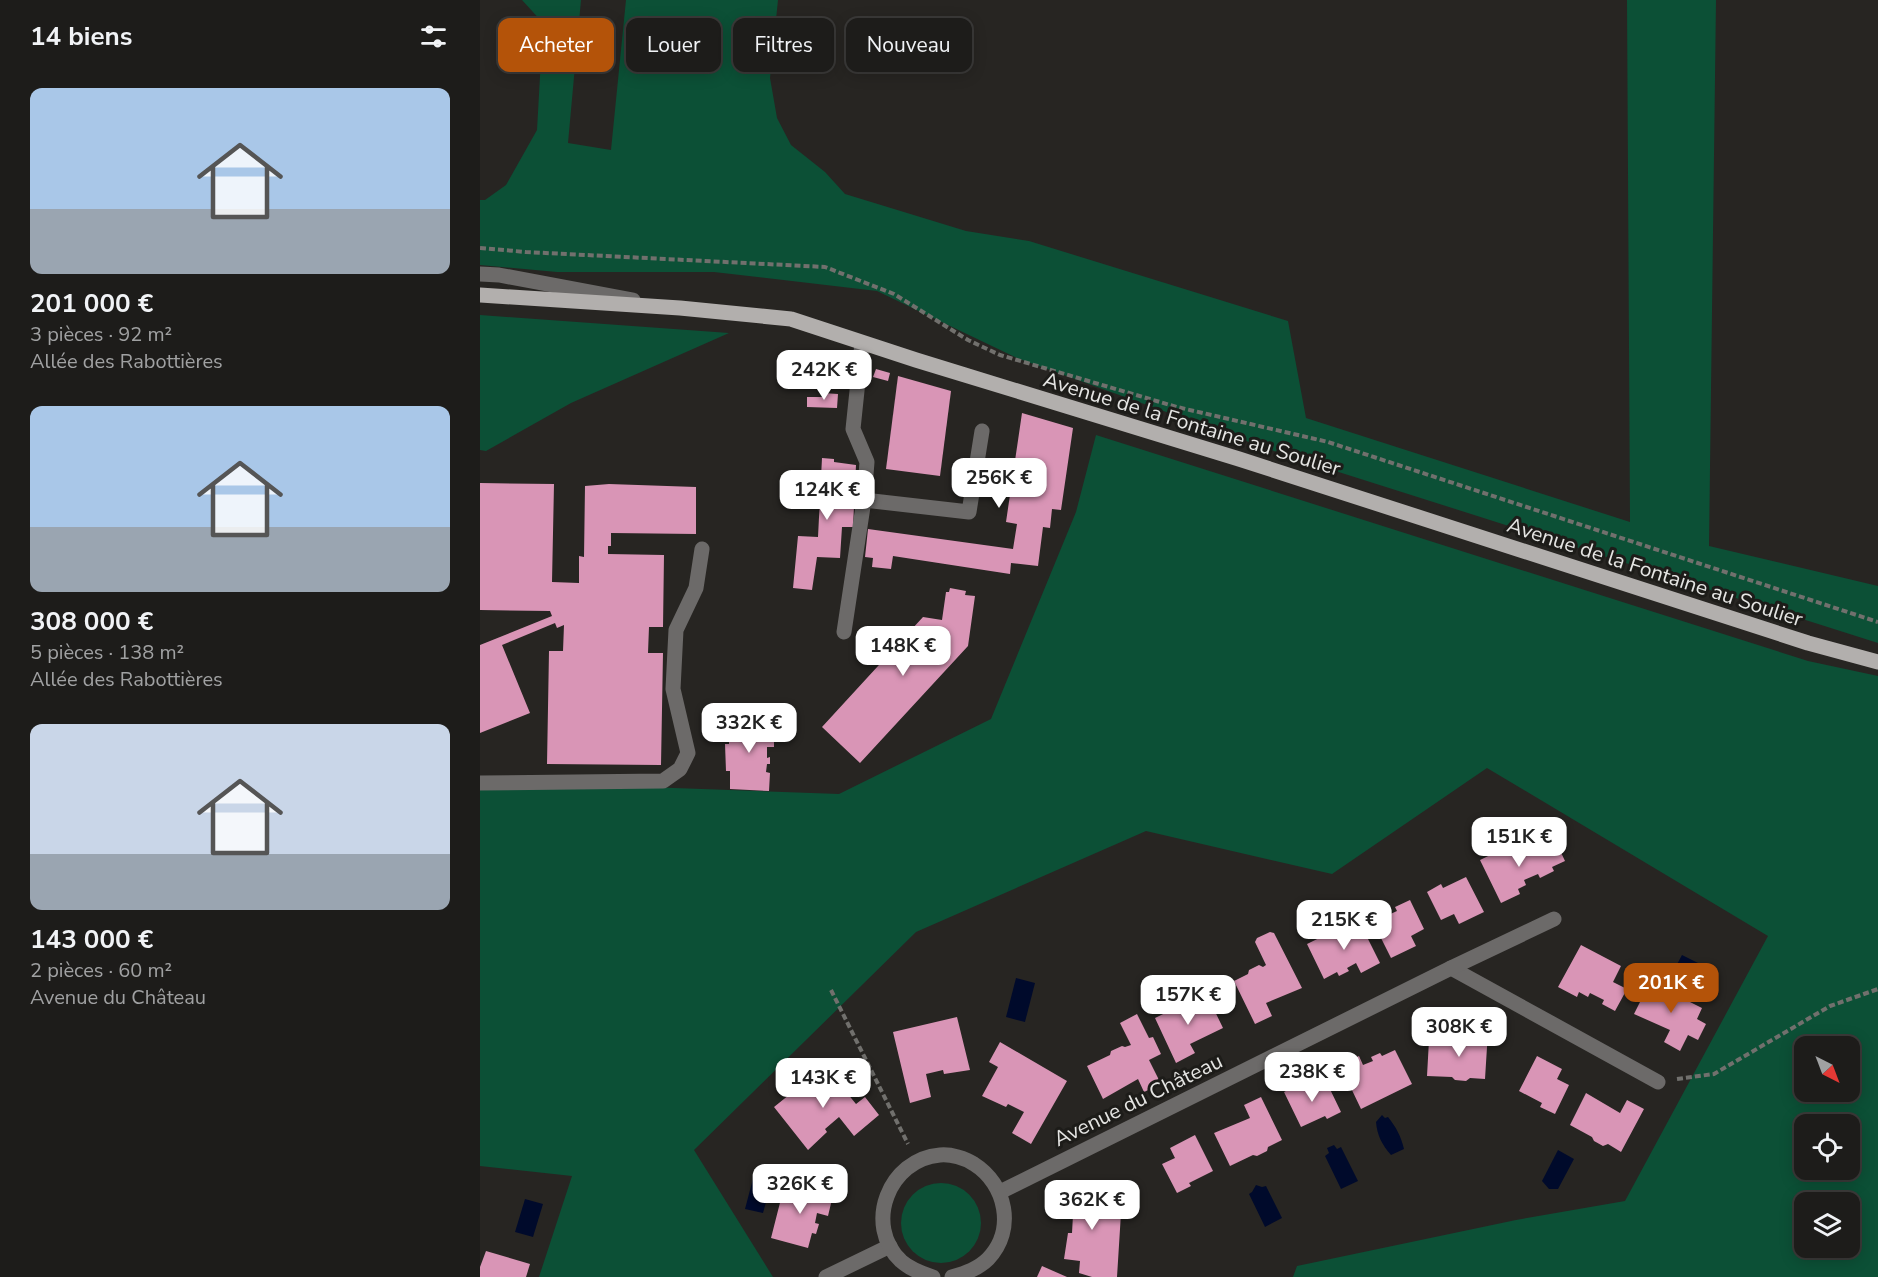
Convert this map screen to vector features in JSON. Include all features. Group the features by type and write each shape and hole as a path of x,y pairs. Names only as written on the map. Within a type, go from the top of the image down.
{"main road":[{"name":"Avenue de la Fontaine au Soulier","path":"480,295 680,308 791,319 1239,459 1808,643 1878,662"}],"street":[{"path":"480,274 499,275 680,308"},
{"path":"844,632 864,500 867,462 853,429 862,342"},
{"path":"864,500 969,512 982,431"},
{"path":"480,783 663,781 680,769 688,753 673,689 676,630 696,588 702,549"},
{"name":"Avenue du Château","path":"1000,1192 1554,919"},
{"path":"1451,968 1658,1082"},
{"path":"933,1277 916,1271 900,1261 890,1246 882,1222 885,1198 897,1176 917,1161 940,1155 965,1159 986,1172 1000,1192 1005,1215 1001,1239 988,1258 970,1275 952,1277"},
{"path":"826,1277 890,1246"}],"path":[{"path":"480,248 825,267 894,294 968,340 1000,355 1177,406 1328,442 1878,622"},
{"path":"1658,1082 1714,1074 1830,1006 1878,988"},
{"path":"831,990 917,1161"}],"green space":[{"path":"522,0 581,0 579,18 538,18"},
{"path":"626,0 778,0 776,18 733,18 733,72 771,72 777,118 791,145 825,172 845,194 966,231 1029,241 1288,321 1306,418 1630,522 1627,0 1716,0 1709,546 1878,586 1878,643 1285,455 1017,358 877,291 714,272 557,272 480,265 480,200 485,200 506,185 537,130 540,72 574,72 568,143 611,150"},
{"path":"480,315 729,333 571,403 486,451 480,450"},
{"path":"1096,435 1808,661 1878,676 1878,1277 1293,1277 1297,1266 1516,1220 1625,1201 1768,936 1487,768 1332,874 1146,831 916,932 694,1150 773,1277 539,1277 572,1176 480,1166 480,781 839,794 991,719 1076,512"},
{"path":"941,1183 956,1186 969,1195 978,1208 981,1223 978,1238 969,1251 956,1260 941,1263 926,1260 913,1251 904,1238 901,1223 904,1208 913,1195 926,1186"}],"water":[{"path":"1682,955 1710,969 1703,984 1674,970"},
{"path":"1016,978 1035,983 1025,1022 1006,1017"},
{"path":"1382,1115 1385,1118 1388,1117 1393,1124 1404,1149 1391,1155 1378,1131 1376,1122"},
{"path":"1334,1145 1337,1149 1341,1147 1358,1181 1341,1189 1325,1156 1329,1153 1327,1148"},
{"path":"1558,1150 1574,1159 1558,1189 1549,1189 1542,1181"},
{"path":"754,1175 772,1180 763,1213 745,1209"},
{"path":"1256,1185 1266,1186 1282,1218 1265,1227 1249,1194"},
{"path":"525,1199 543,1204 533,1237 515,1232"}],"building":[{"path":"876,369 890,373 888,381 873,377"},
{"path":"898,376 951,391 940,476 886,469"},
{"path":"823,393 838,394 837,408 807,407 807,397 823,397"},
{"path":"1022,413 1073,428 1061,510 1052,509 1050,528 1043,527 1038,566 1011,563 1010,574 893,556 891,569 872,567 873,558 865,557 868,529 1013,549 1017,524 1006,522"},
{"path":"822,458 856,465 853,527 842,527 840,558 817,557 812,590 793,588 798,536 818,537"},
{"path":"480,483 554,484 552,582 579,583 579,556 584,557 585,486 609,484 696,487 696,534 611,533 611,546 608,546 608,554 664,555 663,627 649,627 648,653 663,653 661,765 547,764 549,651 563,651 564,625 557,628 555,623 502,645 530,713 480,733 480,645 552,616 550,611 480,610"},
{"path":"950,588 966,591 965,595 975,596 968,646 860,763 822,727 923,617 942,620 946,592 949,592"},
{"path":"729,718 771,720 774,747 767,747 767,758 770,757 770,764 767,764 766,772 770,773 769,791 730,789 730,771 726,771 725,744 729,744"},
{"path":"1521,840 1529,856 1556,842 1565,861 1552,867 1554,871 1540,878 1538,874 1524,880 1526,885 1518,889 1520,894 1501,903 1480,860"},
{"path":"1466,877 1484,912 1459,924 1454,914 1441,920 1427,892 1441,884 1443,888"},
{"path":"1410,900 1424,929 1411,936 1416,946 1391,958 1373,922 1397,911 1395,907"},
{"path":"1358,919 1380,963 1361,973 1356,963 1347,968 1349,971 1339,976 1337,972 1324,979 1307,944"},
{"path":"1270,932 1274,933 1302,988 1266,1003 1272,1016 1255,1024 1234,981 1259,965 1263,967 1266,965 1255,942 1257,938"},
{"path":"1581,945 1621,966 1613,982 1627,989 1615,1011 1602,1004 1604,1000 1590,993 1588,997 1579,992 1577,997 1558,987"},
{"path":"1650,982 1673,993 1677,991 1687,996 1688,1001 1702,1008 1697,1019 1706,1024 1698,1040 1688,1035 1680,1051 1664,1042 1670,1030 1634,1014"},
{"path":"1206,993 1223,1028 1190,1044 1195,1053 1176,1063 1155,1018"},
{"path":"1137,1014 1149,1038 1153,1037 1161,1054 1149,1060 1161,1084 1144,1092 1138,1079 1103,1099 1087,1066 1110,1055 1111,1051 1131,1045 1120,1023"},
{"path":"957,1017 970,1070 944,1074 943,1070 926,1074 931,1097 910,1103 893,1032"},
{"path":"1469,1030 1488,1031 1485,1079 1470,1078 1466,1081 1455,1080 1452,1077 1427,1076 1429,1040 1468,1044"},
{"path":"1000,1042 1067,1081 1031,1144 1012,1133 1024,1112 982,1096 998,1067 989,1062"},
{"path":"1395,1050 1412,1084 1361,1109 1340,1065 1359,1056 1363,1065 1373,1061 1371,1057 1380,1053 1382,1056"},
{"path":"1537,1056 1562,1069 1557,1079 1569,1085 1555,1114 1540,1107 1542,1103 1519,1091"},
{"path":"825,1066 856,1104 865,1097 879,1115 854,1136 839,1117 825,1129 827,1132 808,1150 774,1107"},
{"path":"1309,1079 1314,1089 1327,1083 1341,1112 1327,1119 1325,1116 1301,1127 1284,1092"},
{"path":"1586,1093 1620,1113 1627,1100 1644,1109 1621,1152 1608,1144 1603,1146 1570,1125"},
{"path":"1261,1097 1282,1140 1257,1156 1253,1155 1230,1166 1214,1133 1250,1118 1244,1105"},
{"path":"1195,1135 1213,1171 1189,1183 1191,1186 1177,1193 1162,1164 1175,1158 1170,1148"},
{"path":"785,1183 833,1195 828,1216 817,1213 815,1223 819,1224 816,1234 812,1233 808,1248 771,1238"},
{"path":"1051,1192 1122,1197 1117,1277 1092,1277 1079,1273 1080,1261 1064,1259 1068,1233 1072,1233 1073,1215 1049,1214"},
{"path":"486,1251 530,1264 526,1277 480,1277 480,1267"},
{"path":"1042,1266 1067,1277 1037,1277"}]}
